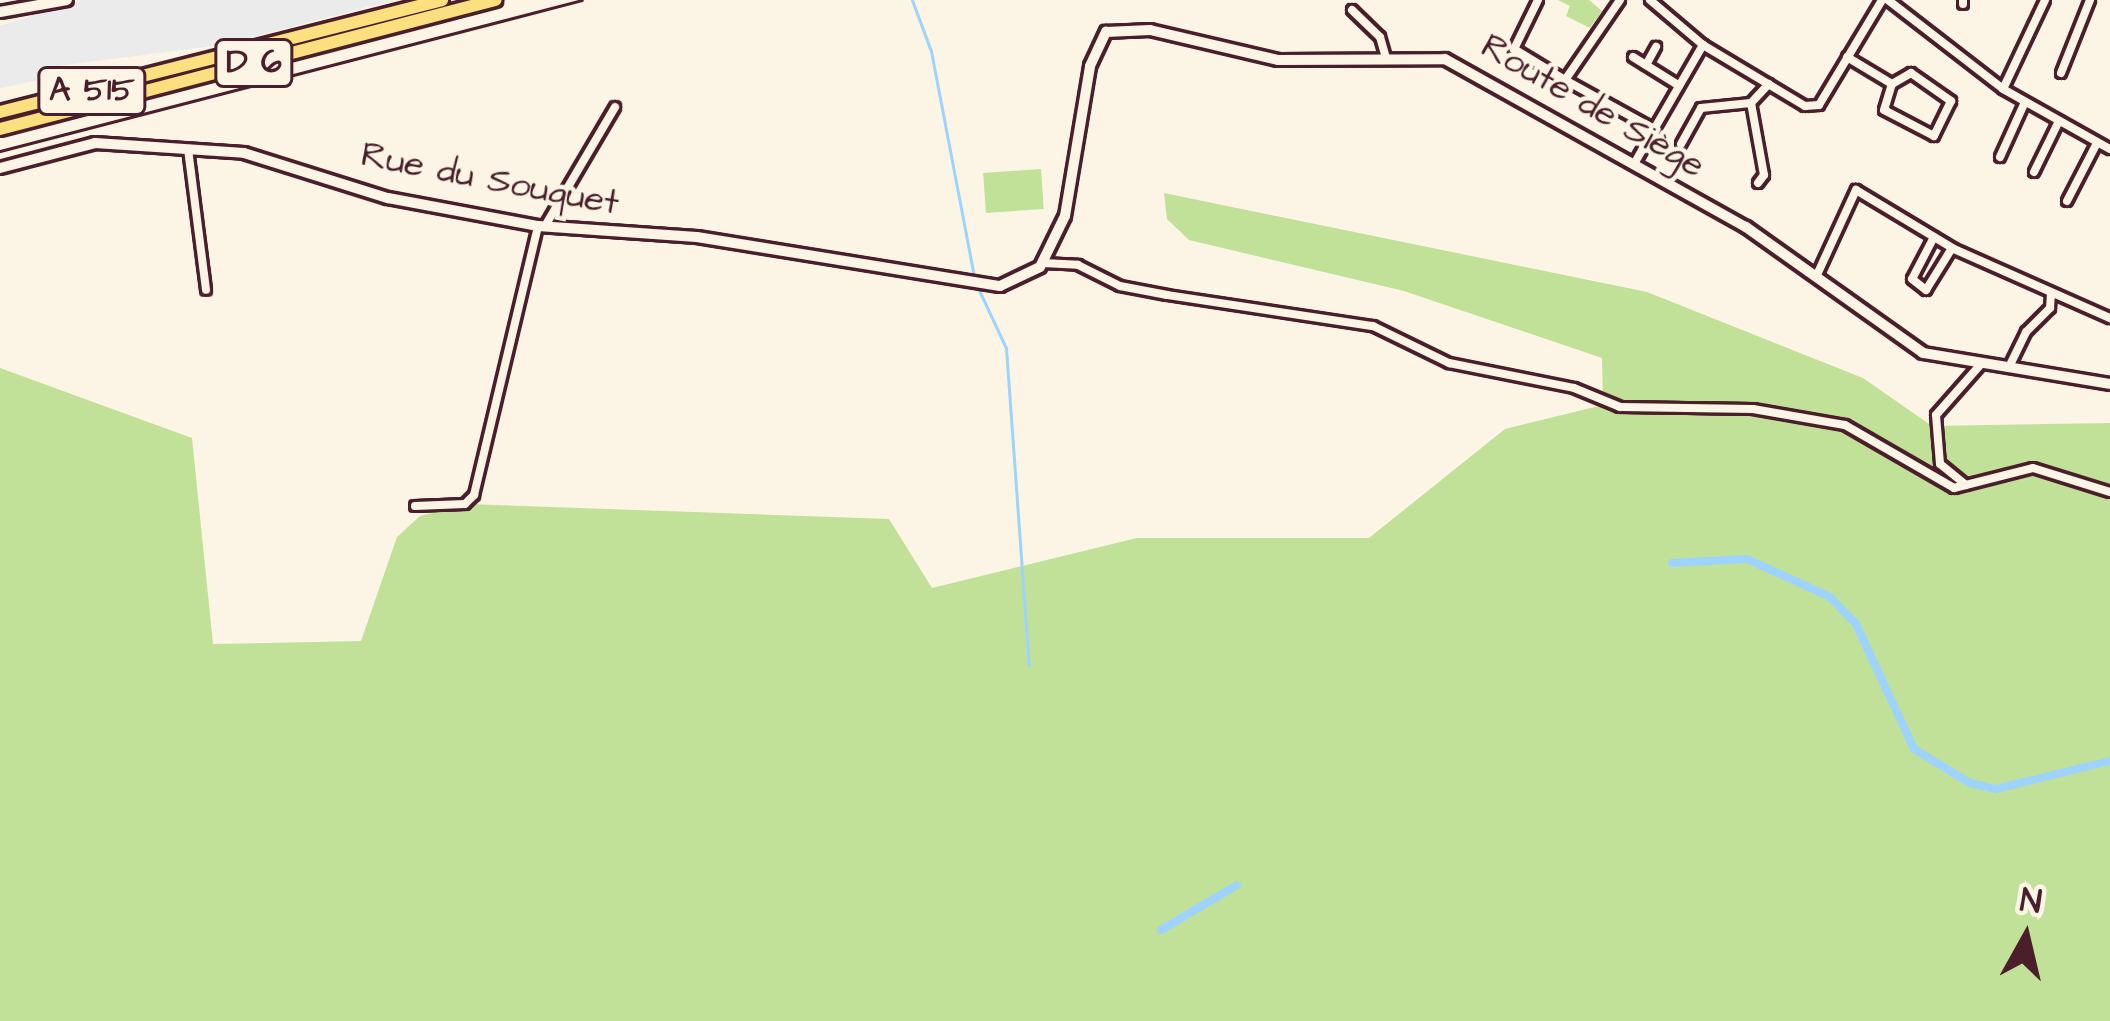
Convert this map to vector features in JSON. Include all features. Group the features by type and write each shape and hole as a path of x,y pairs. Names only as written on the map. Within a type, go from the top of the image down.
{"highway":[{"name":"D 6","path":"0,114 442,0"},
{"name":"D 6","path":"4,128 495,0"}],"street":[{"path":"0,12 67,0"},
{"path":"1538,0 1514,49 1653,128"},
{"path":"1565,80 1620,0"},
{"path":"1650,0 1703,45 1769,84 1819,105 1885,0 2003,89 2110,149"},
{"path":"2003,89 2045,0"},
{"path":"2061,73 2090,0"},
{"path":"1352,10 1383,41 1386,58"},
{"name":"Route de Siège","path":"1043,262 1065,216 1090,66 1106,32 1150,30 1278,60 1386,58 1458,63 1634,164 1816,277 1923,353 2109,383"},
{"path":"1634,164 1703,45"},
{"path":"1646,65 1656,47"},
{"path":"1633,57 1678,86"},
{"path":"1847,57 1892,84"},
{"path":"1911,73 1946,94 1953,108 1938,135 1884,110 1892,84 1911,73"},
{"path":"1681,144 1701,109 1751,104 1769,84"},
{"path":"2000,157 2025,102"},
{"path":"1751,104 1764,175 1758,183"},
{"path":"415,506 465,504 474,496 541,227 615,107"},
{"path":"2034,172 2059,121"},
{"name":"Rue du Souquet","path":"0,168 94,143 188,148 268,157 388,198 541,227 697,237 976,283 1023,279 1043,262"},
{"path":"2067,201 2097,143"},
{"path":"188,148 206,290"},
{"path":"1816,277 1856,190 1952,248 2110,318"},
{"path":"1934,237 1912,279 1930,290 1952,248"},
{"path":"1043,262 1078,265 1167,295 1373,326 1449,363 1574,388 1620,407 1753,409 1845,425 1954,488 2033,468 2110,492"},
{"path":"2008,368 2050,308 2051,293"},
{"path":"1966,485 1940,464 1936,416 1982,363"}],"shaded area":[{"path":"82,0 395,0 221,45 57,66 55,77 0,88 0,26"}],"green space":[{"path":"1558,0 1589,0 1602,11 1590,28 1566,16 1570,6"},
{"path":"1041,169 1044,209 986,213 983,173"},
{"path":"1164,193 1647,292 1863,378 1932,426 2110,423 2110,1021 0,1021 0,368 192,438 213,644 361,641 397,537 420,516 467,504 889,519 932,588 1137,538 1369,538 1505,429 1603,405 1602,358 1404,291 1189,240 1167,219"}],"waterway":[{"path":"912,0 931,51 974,277"},
{"path":"977,286 1006,348 1029,665"},
{"path":"1672,563 1747,559 1830,597 1856,624 1914,749 1970,783 1996,789 2110,761"},
{"path":"1161,930 1237,885"}],"railway":[{"path":"0,151 582,0"}]}
